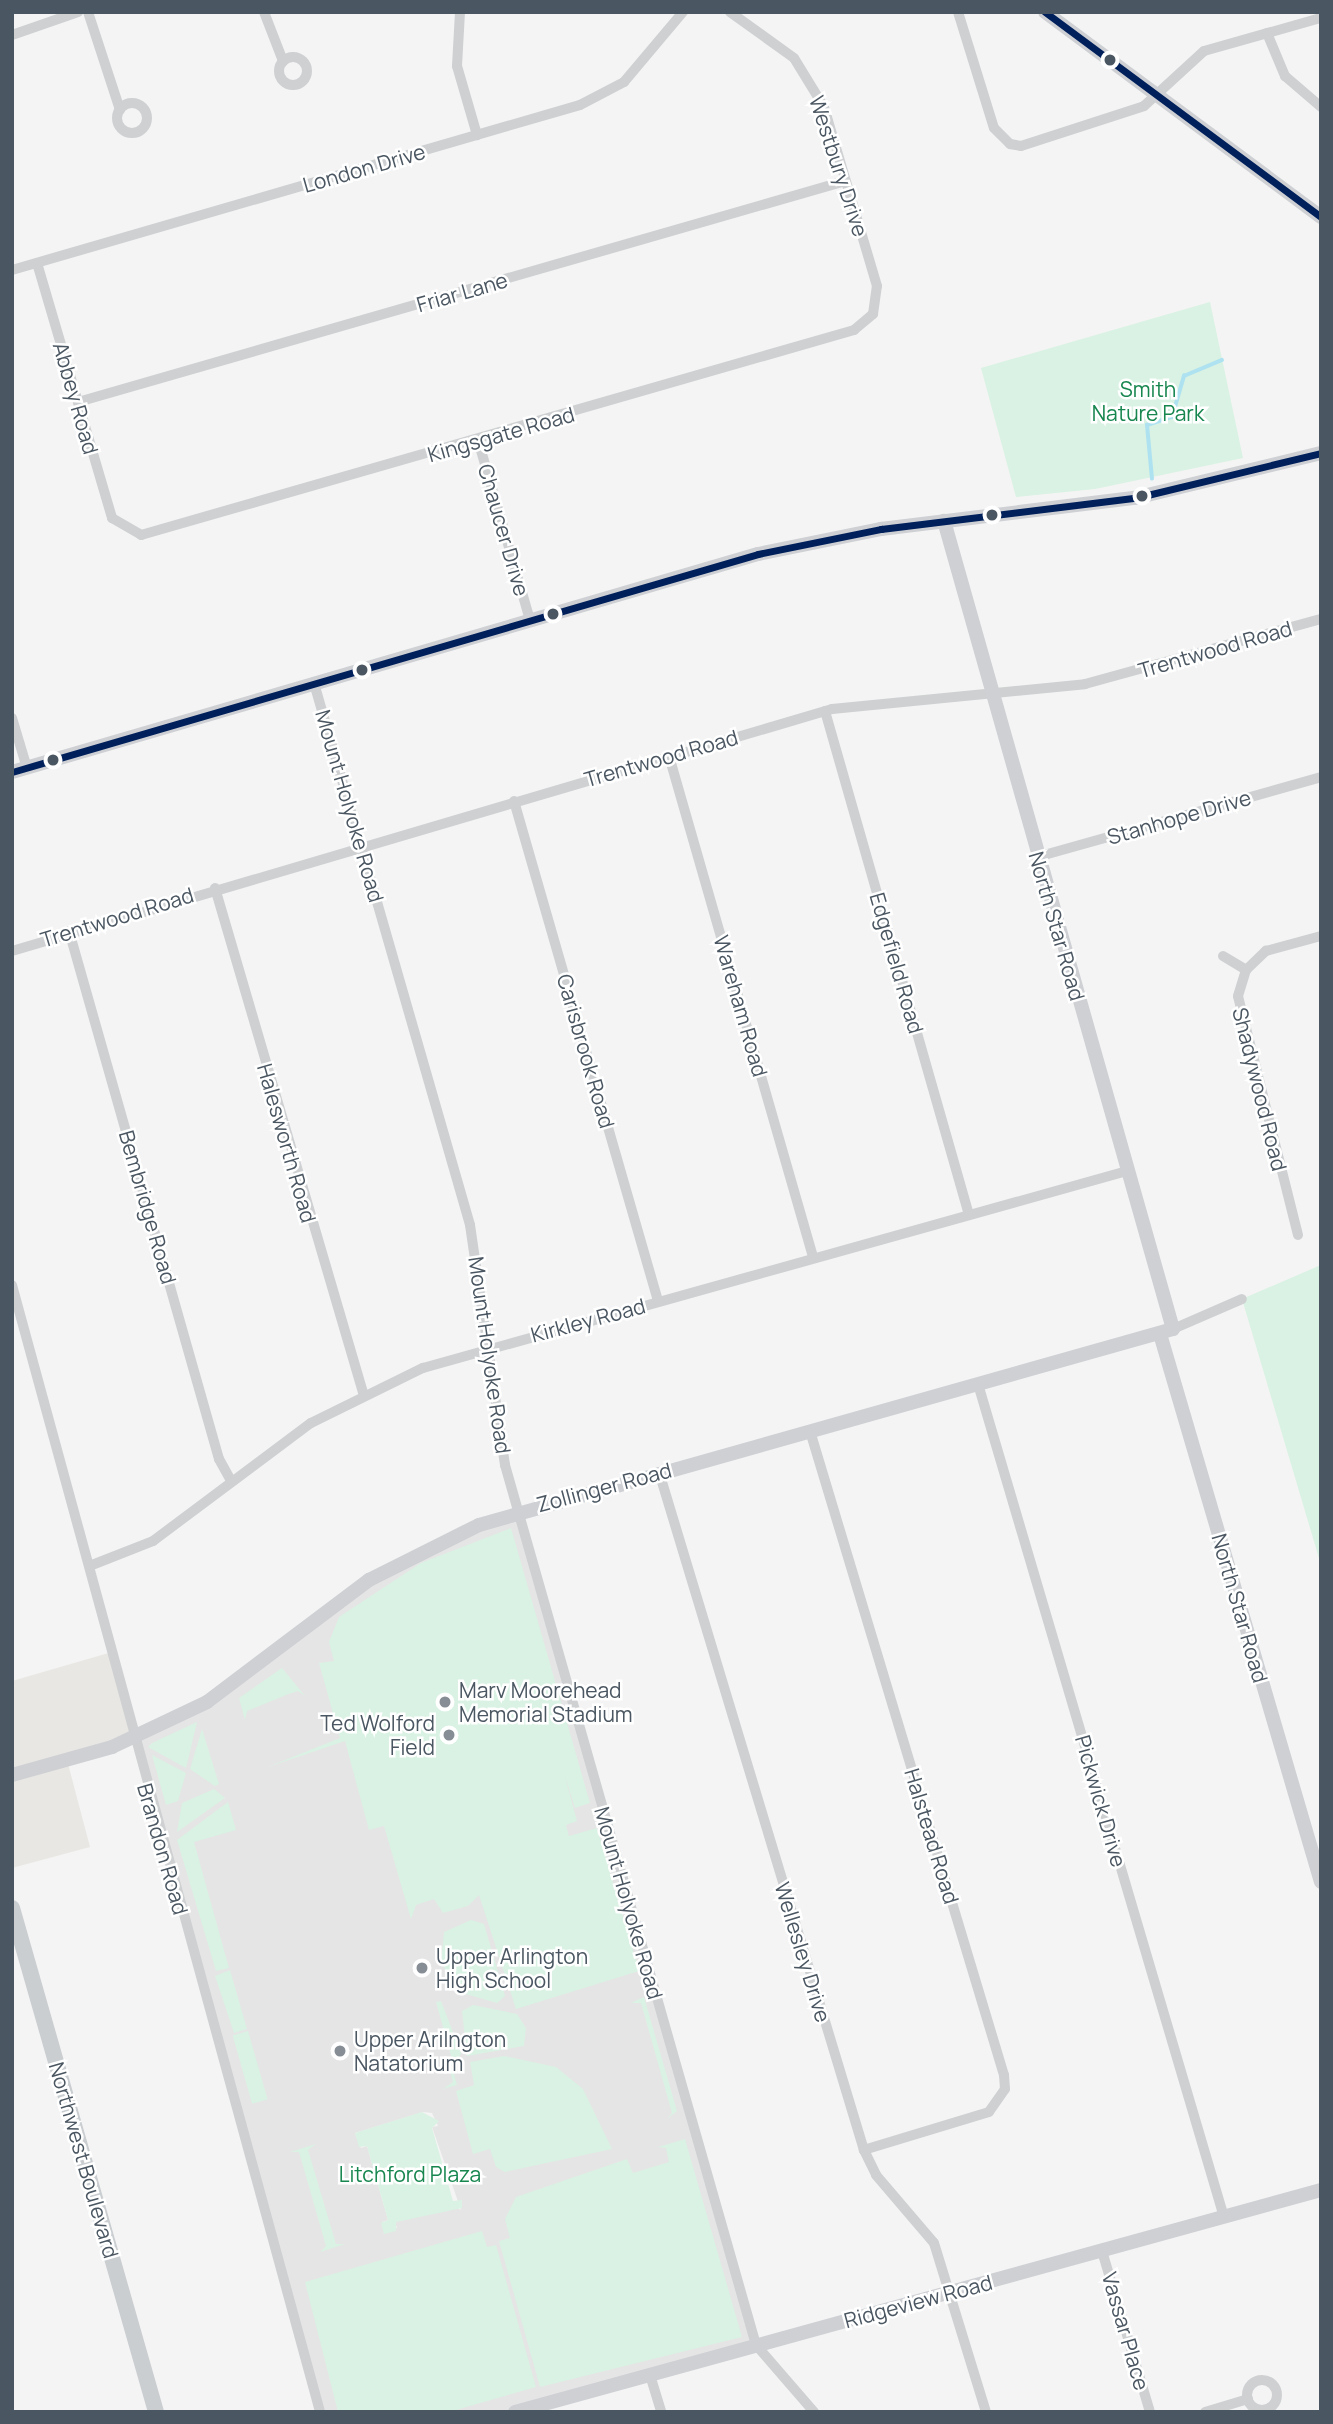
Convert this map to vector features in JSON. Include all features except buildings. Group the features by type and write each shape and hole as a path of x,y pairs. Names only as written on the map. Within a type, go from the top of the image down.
{"main road":[{"name":"Northwest Boulevard","path":"12,1908 156,2412"}],"street":[{"path":"12,35 78,12"},
{"path":"88,12 120,110"},
{"path":"264,12 283,61"},
{"path":"460,12 457,66 477,135"},
{"name":"London Drive","path":"12,270 477,135 605,94 642,66 683,12"},
{"name":"Westbury Drive","path":"730,12 802,67 824,107 877,286 873,314"},
{"path":"958,12 994,128 1010,144 1048,139 1144,106 1194,57 1321,18"},
{"path":"1045,12 1321,217"},
{"path":"1268,33 1285,76 1321,107"},
{"name":"Friar Lane","path":"78,402 845,181"},
{"name":"Abbey Road","path":"37,263 107,503 123,529"},
{"name":"Kingsgate Road","path":"123,529 160,532 845,334 873,314"},
{"name":"Chaucer Drive","path":"478,440 530,621"},
{"path":"12,718 19,770 790,546 944,521 1135,498 1321,453"},
{"name":"North Star Road","path":"944,521 990,693 1127,1171 1166,1332 1321,1882"},
{"name":"Trentwood Road","path":"12,951 69,931 825,711 1099,681 1321,619"},
{"name":"Mount Holyoke Road","path":"314,683 470,1225 489,1347 493,1399 518,1511 756,2345 814,2412"},
{"name":"Edgefield Road","path":"825,711 969,1215"},
{"name":"Wareham Road","path":"669,756 813,1257"},
{"name":"Stanhope Drive","path":"1037,857 1321,777"},
{"name":"Carisbrook Road","path":"514,801 658,1301"},
{"name":"Halesworth Road","path":"215,888 364,1396"},
{"name":"Bembridge Road","path":"69,931 219,1459 232,1482"},
{"path":"1223,956 1246,970 1266,950 1321,936"},
{"name":"Shadywood Road","path":"1246,970 1238,996 1244,1030 1298,1235"},
{"name":"Kirkley Road","path":"92,1564 153,1541 311,1423 423,1368 489,1347 1127,1171"},
{"name":"Brandon Road","path":"12,1285 92,1564 132,1740 320,2412"},
{"name":"Zollinger Road","path":"12,1775 132,1740 254,1672 397,1563 518,1511 1166,1332 1242,1299"},
{"name":"Pickwick Drive","path":"978,1384 1224,2217"},
{"name":"Halstead Road","path":"810,1431 1004,2075 1002,2096 989,2112 864,2150"},
{"name":"Wellesley Drive","path":"659,1472 864,2150 876,2175 934,2243 986,2412"},
{"name":"Ridgeview Road","path":"515,2412 1321,2190"},
{"name":"Vassar Place","path":"1102,2251 1150,2412"},
{"path":"650,2375 661,2412"},
{"path":"1205,2412 1248,2399"}],"shaded area":[{"name":"Upper Arlington High School","path":"518,1511 756,2345 515,2412 320,2412 132,1740 163,1726 344,1597","holes":["423,2112 432,2113 438,2126 432,2127 461,2210 453,2206 395,2222 397,2228 382,2222 388,2220 367,2146 361,2148 355,2133"]},
{"path":"112,1652 132,1740 67,1760 90,1847 12,1868 12,1681"}],"green space":[{"name":"Smith Nature Park","path":"1210,302 1243,458 1095,489 1016,497 981,368"},
{"path":"1321,1265 1321,1565 1242,1299"},
{"name":"Marv Moorehead Memorial Stadium","path":"511,1528 590,1803 575,1808 564,1773 577,1821 566,1825 569,1836 597,1828 639,1971 516,2009 479,1895 468,1906 443,1913 434,1899 416,1905 411,1919 384,1826 369,1830 345,1741 268,1767 340,1738 319,1663 334,1661 329,1642 339,1617 421,1563"},
{"path":"282,1668 305,1696 298,1691 286,1695 247,1711 245,1720 239,1698"},
{"path":"197,1722 186,1768 148,1747 152,1743"},
{"path":"202,1729 219,1784 215,1786 190,1769"},
{"path":"152,1755 186,1773 178,1801 166,1805"},
{"path":"214,1789 225,1798 177,1832 182,1803"},
{"path":"228,1802 236,1830 194,1842 229,1968 216,1971 177,1840"},
{"path":"471,1920 484,1924 505,1996 497,2003 462,1993 441,1963 444,1932"},
{"path":"230,1970 247,2029 234,2033 215,1976"},
{"path":"644,1997 677,2111 667,2119 672,2113 641,2003 631,2003"},
{"path":"441,2001 461,2053 453,2070 457,2085 443,2089 453,2082 449,2065 453,2063 436,2002"},
{"path":"473,2005 517,2014 526,2028 524,2046 467,2056 462,2011"},
{"path":"248,2031 268,2099 252,2104 233,2035"},
{"path":"504,2056 556,2067 583,2089 612,2149 505,2172 496,2167 490,2149 473,2154 456,2091 474,2085 470,2062"},
{"name":"Litchford Plaza","path":"422,2112 439,2121 432,2128 453,2201 462,2200 462,2208 396,2222 396,2231 384,2234 381,2223 388,2220 367,2146 359,2147 355,2133"},
{"path":"685,2139 742,2337 540,2387 499,2241 510,2238 505,2219 516,2197 627,2159 633,2173 669,2162 666,2148 658,2147"},
{"path":"316,2144 308,2150 336,2244 345,2244 320,2252 326,2246 299,2152 290,2152"},
{"path":"482,2231 487,2247 496,2245 536,2387 449,2412 338,2412 305,2282"}],"waterway":[{"path":"1152,479 1147,425 1172,417 1184,376 1222,360"}],"transit line":[{"path":"1045,12 1321,217"},
{"path":"12,772 758,554 881,529 1135,498 1321,453"}],"place":[{"name":"Marv Moorehead Memorial Stadium","path":"445,1702"},
{"name":"Ted Wolford Field","path":"449,1735"},
{"name":"Upper Arlington High School","path":"422,1968"},
{"name":"Upper Arilngton Natatorium","path":"340,2051"}]}
